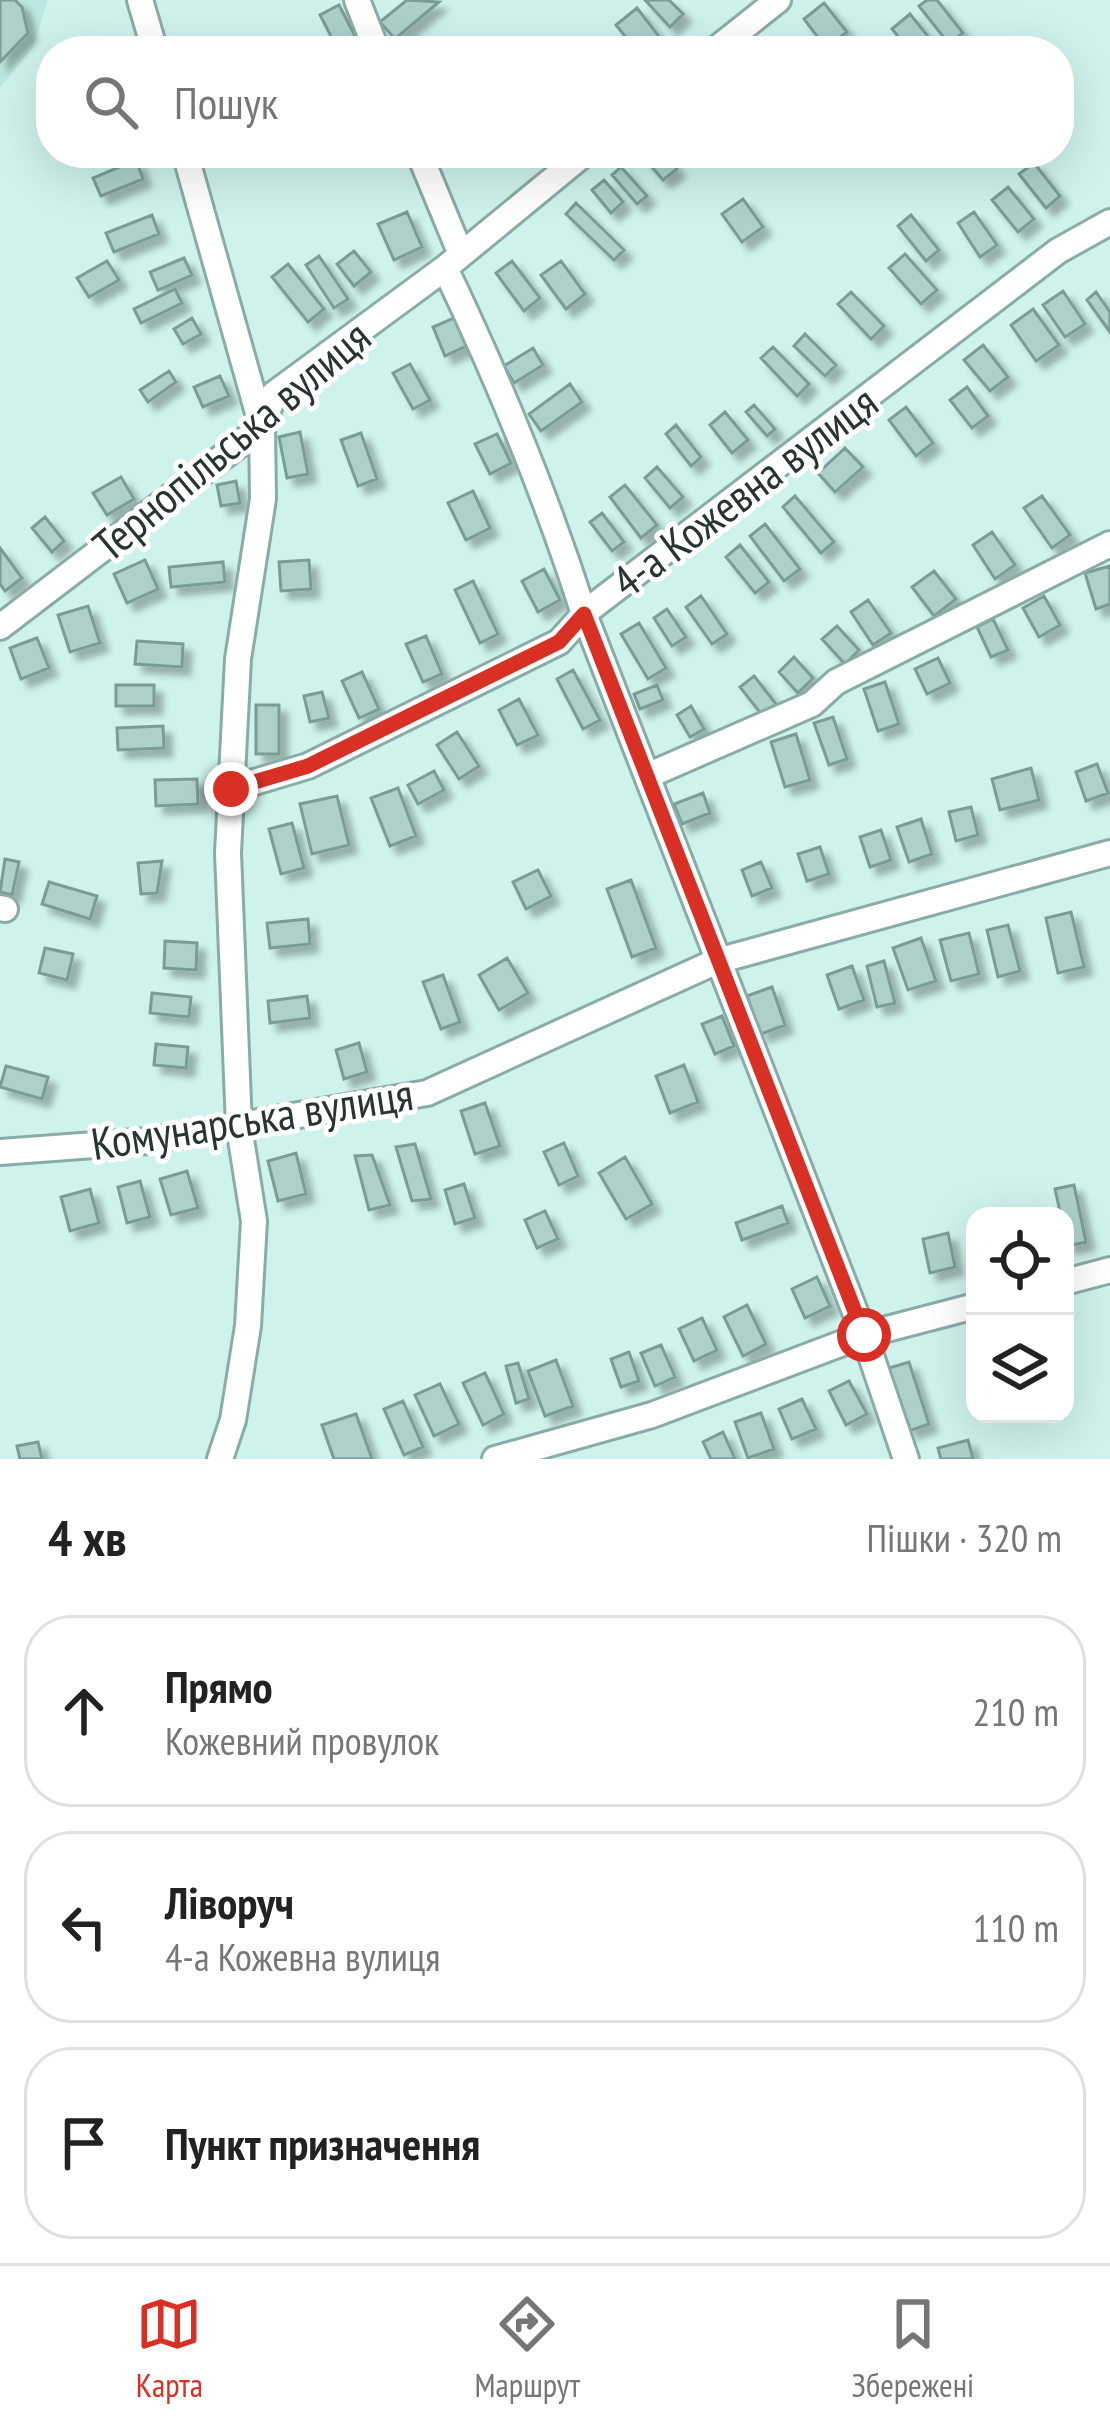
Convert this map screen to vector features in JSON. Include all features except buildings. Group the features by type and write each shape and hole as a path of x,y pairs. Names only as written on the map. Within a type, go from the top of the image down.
{"street":[{"path":"140,0 151,36"},
{"path":"356,0 371,36"},
{"path":"733,36 778,0"},
{"path":"189,168 262,427 263,499 238,659 228,853 238,1127 254,1222 248,1326 233,1420 220,1459"},
{"path":"424,168 452,260 558,532 584,614 864,1335 906,1459"},
{"name":"Тернопільська вулиця","path":"0,627 262,427 274,394 566,168"},
{"name":"4-а Кожевна вулиця","path":"231,789 308,766 559,642 584,614 1058,251 1110,222"},
{"path":"647,776 812,704 836,682 1110,544"},
{"name":"Комунарська вулиця","path":"0,1152 148,1141 427,1093 718,961 1110,853"},
{"path":"1074,1280 1110,1270"},
{"path":"495,1459 652,1415 864,1335 966,1308"}],"shaded area":[{"path":"0,0 48,0 33,47 0,87"}],"route":[{"path":"231,789 308,766 559,642 584,614 864,1335"}]}
